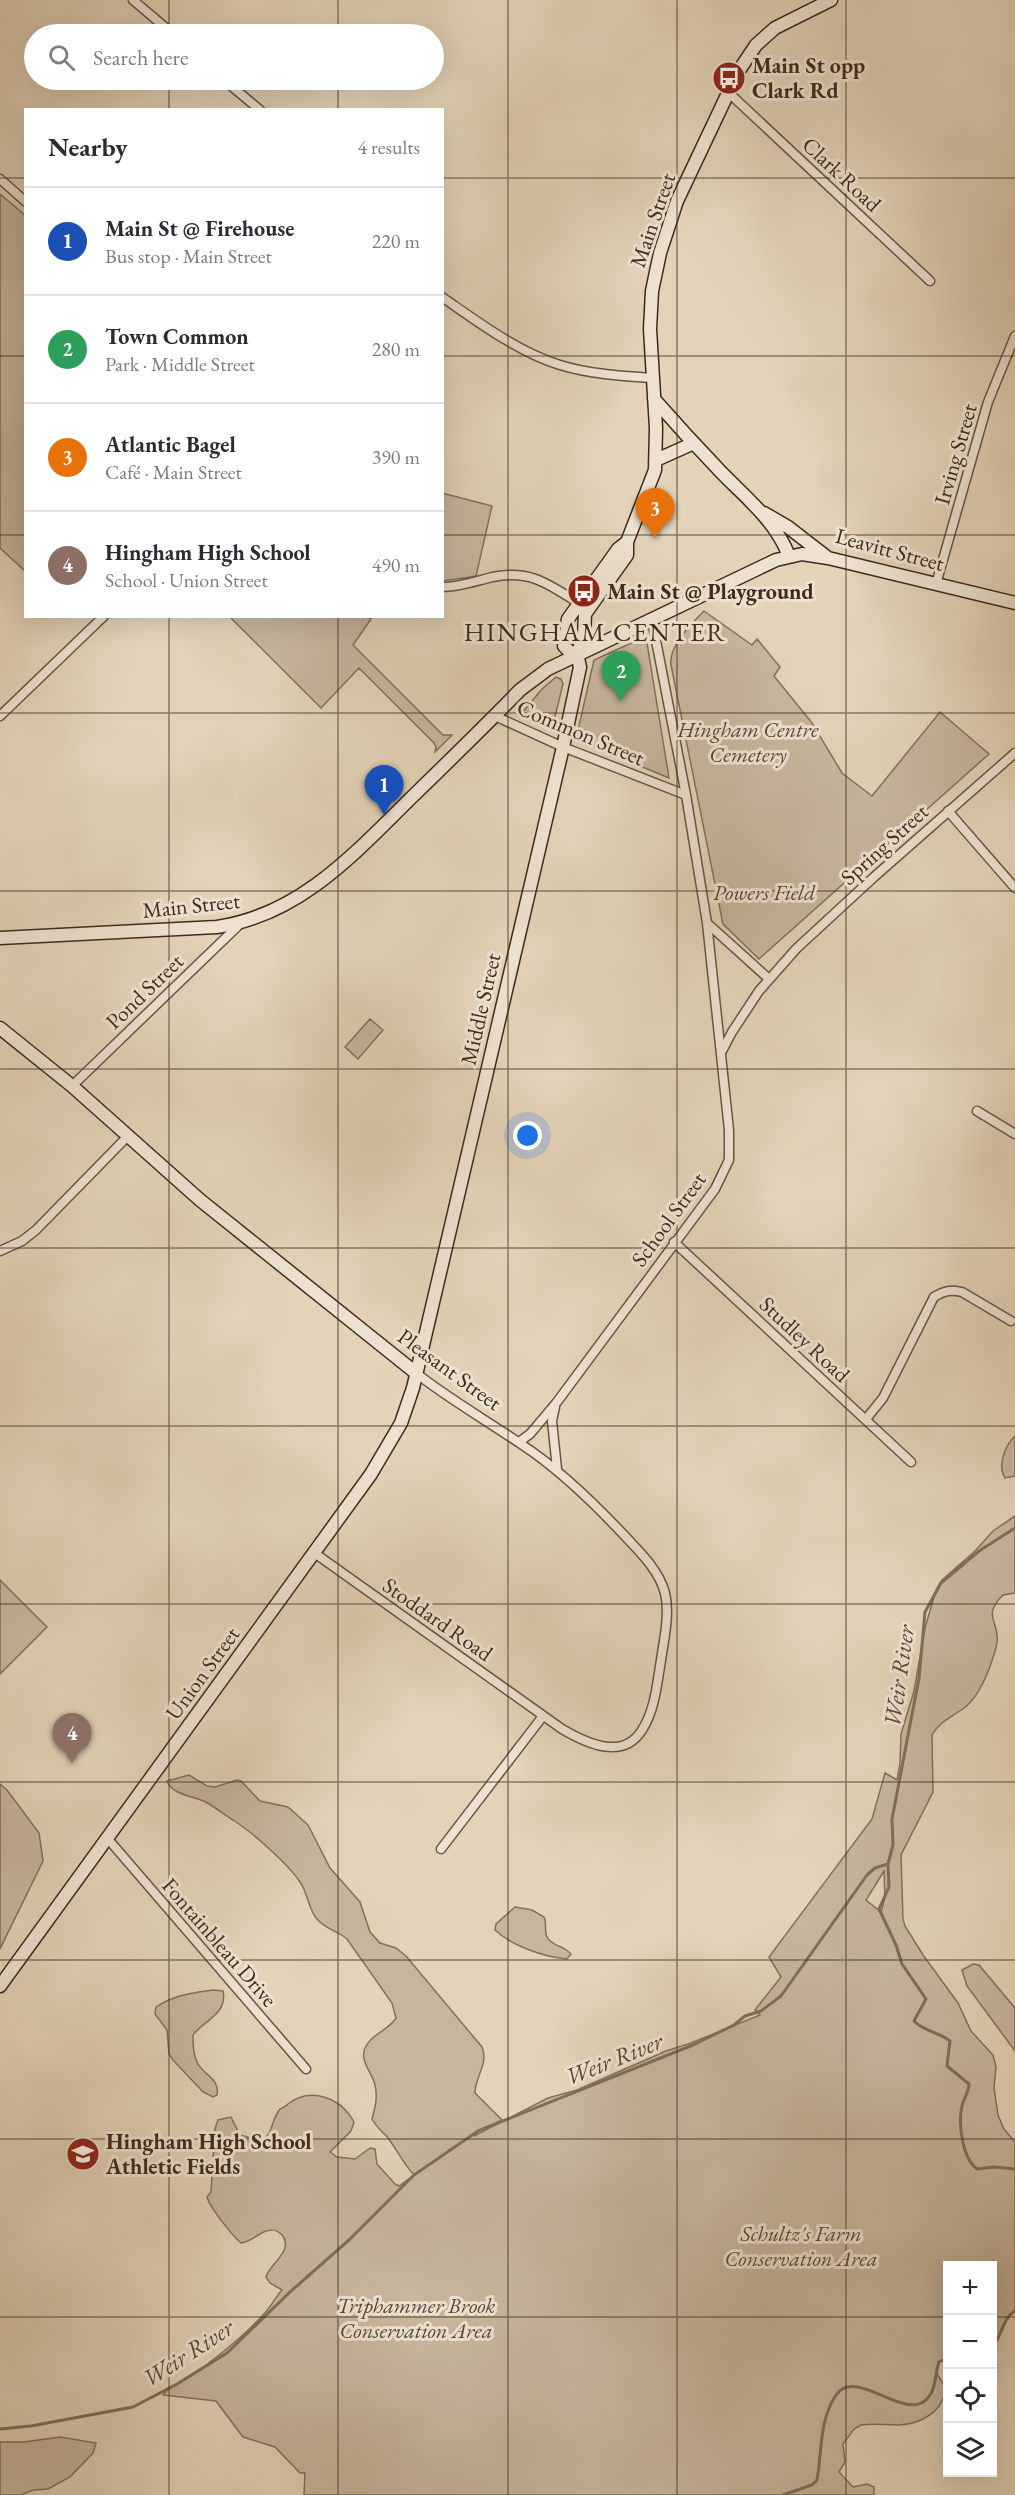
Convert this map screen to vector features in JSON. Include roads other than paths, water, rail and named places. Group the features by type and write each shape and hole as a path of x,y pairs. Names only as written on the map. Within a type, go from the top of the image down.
{"street":[{"path":"133,0 161,24"},
{"name":"Main Street","path":"577,654 570,652 564,646 568,619 583,606 611,568 627,555 627,542 651,485 656,460 650,314 657,262 677,201 745,61 765,36 775,28 831,0"},
{"path":"236,90 258,108"},
{"name":"Clark Road","path":"729,93 930,281"},
{"path":"0,179 24,200"},
{"path":"444,298 480,323 549,361 596,374 652,378"},
{"name":"Irving Street","path":"936,584 988,402 1015,336"},
{"name":"Leavitt Street","path":"654,399 764,513 784,543 789,556"},
{"path":"656,460 694,443"},
{"name":"Leavitt Street","path":"764,513 788,527 828,558 1015,603"},
{"path":"577,654 789,556 813,555 828,558"},
{"path":"444,587 495,577 525,575 551,585 583,606"},
{"name":"Main Street","path":"0,938 204,928 241,922 279,908 312,889 331,874 536,677 577,654 584,636 583,606"},
{"path":"0,716 102,618"},
{"name":"School Street","path":"519,1442 530,1434 557,1402 715,1189 729,1160 729,1130 707,923 686,795 652,620"},
{"name":"Middle Street","path":"416,1373 563,747 580,667 577,654"},
{"name":"Common Street","path":"495,716 563,747 686,795"},
{"name":"Spring Street","path":"721,1054 732,1032 769,979 835,912 1015,753"},
{"path":"948,811 1015,888"},
{"name":"Pond Street","path":"72,1086 241,922"},
{"path":"707,923 769,979"},
{"name":"Pleasant Street","path":"0,1028 72,1086 200,1200 416,1373 557,1469 602,1511 646,1560 663,1587 666,1613 654,1702 645,1726 633,1740 622,1747 601,1747 579,1739 543,1716"},
{"path":"977,1111 1015,1134"},
{"path":"0,1251 17,1244 36,1230 127,1137"},
{"name":"Studley Road","path":"674,1242 911,1462"},
{"path":"866,1419 883,1398 934,1297 953,1289 1011,1321"},
{"name":"Union Street","path":"0,1986 371,1474 391,1443 407,1407 416,1373"},
{"name":"School Street","path":"557,1402 552,1421 557,1469"},
{"name":"Stoddard Road","path":"313,1552 543,1716"},
{"path":"441,1849 543,1716"},
{"name":"Fontainbleau Drive","path":"108,1839 306,2069"}],"waterway":[{"name":"Weir River","path":"0,2429 31,2426 133,2407 177,2384 227,2353 290,2292 349,2240 414,2175 478,2131 693,2045 734,2025 745,2016 761,2011 781,1996 867,1875 875,1868 888,1864 893,1845 892,1819 919,1678 925,1612 941,1583 979,1551 1015,1528"},
{"path":"888,1864 889,1887 879,1909 902,1964 926,1999 914,2021 950,2041 947,2066 969,2084 962,2106 961,2121 962,2140 968,2157 977,2169 994,2167 1015,2169"},
{"path":"997,2339 1007,2318 1015,2311"},
{"path":"783,2495 812,2485 817,2480 824,2426 836,2395 846,2387 858,2387 900,2403 913,2405 925,2401 933,2389 939,2362 943,2360"}],"place":[{"name":"Main St opp Clark Rd","path":"729,78"},
{"name":"Atlantic Bagel","path":"655,538"},
{"name":"Main St @ Playground","path":"584,591"},
{"name":"Town Common","path":"621,701"},
{"name":"Main St @ Firehouse","path":"384,815"},
{"name":"Hingham High School","path":"72,1763"},
{"name":"Hingham High School Athletic Fields","path":"83,2154"}],"district":[{"name":"HINGHAM CENTER","path":"595,632"}],"park label":[{"name":"Hingham Centre Cemetery","path":"748,742"},
{"name":"Powers Field","path":"764,892"},
{"name":"Schultz's Farm Conservation Area","path":"801,2246"},
{"name":"Triphammer Brook Conservation Area","path":"416,2318"}]}
